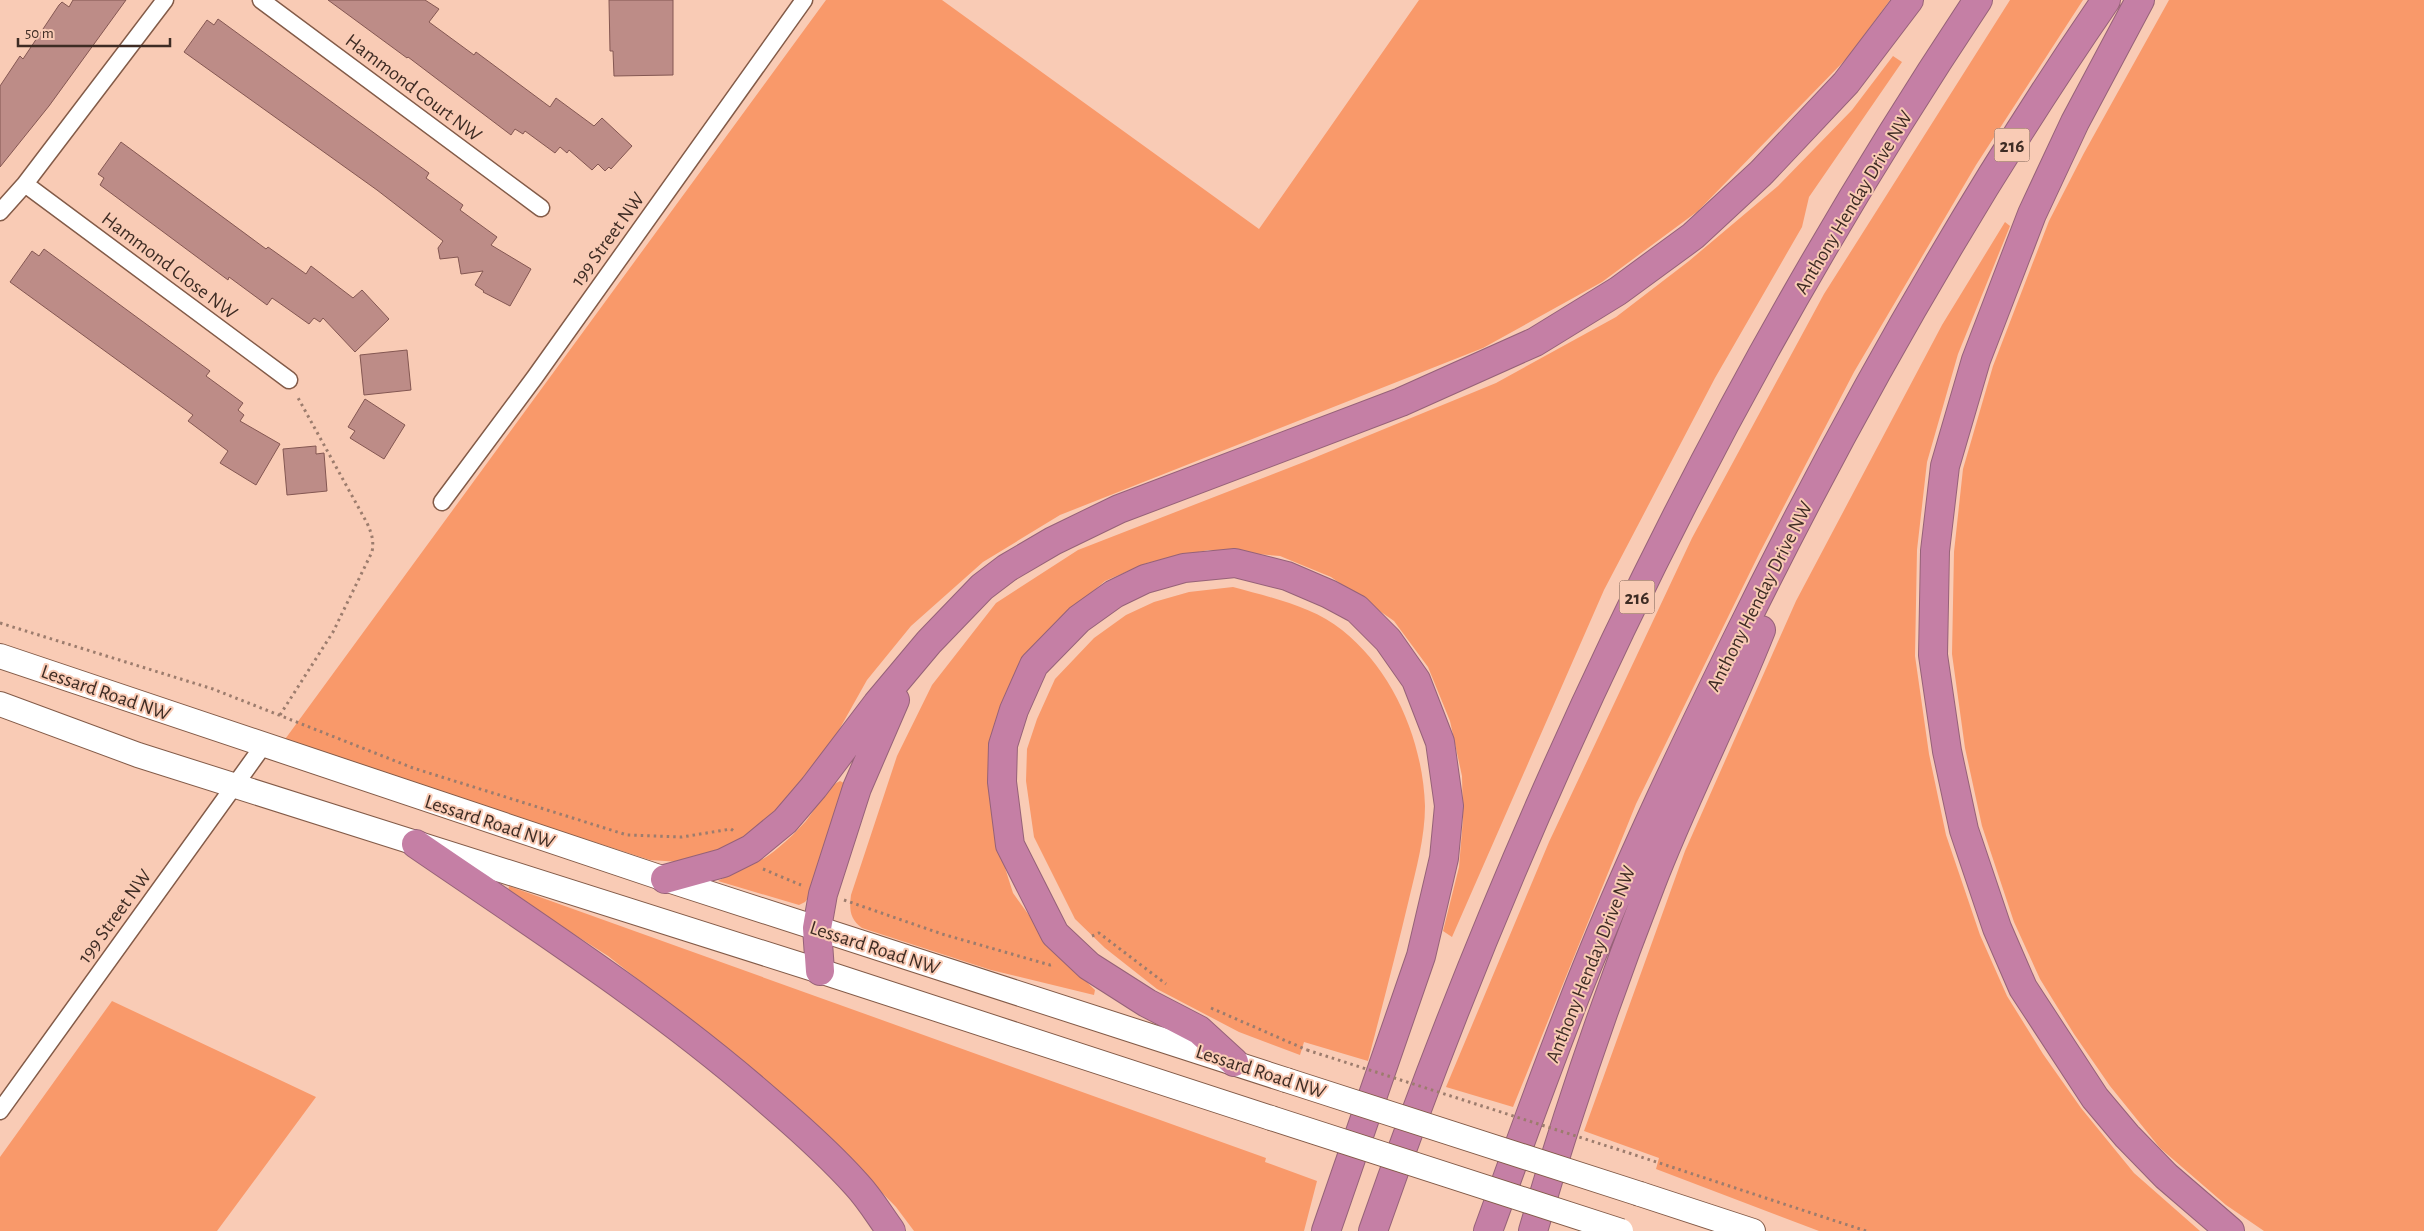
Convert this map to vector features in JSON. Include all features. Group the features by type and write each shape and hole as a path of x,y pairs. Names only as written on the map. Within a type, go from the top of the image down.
{"highway":[{"path":"666,879 730,860 751,849 785,821 814,787 877,704 929,642 982,587 1007,568 1053,542 1119,509 1401,402 1536,342 1618,291 1693,236 1761,173 1846,83 1909,0"},
{"name":"Anthony Henday Drive NW","path":"1372,1231 1433,1062 1509,874 1626,618 1698,477 1778,328 1862,183 1978,0"},
{"name":"Anthony Henday Drive NW","path":"1488,1231 1593,951 1636,851 1676,763 1790,531 1932,276 2041,100 2106,0"},
{"path":"2140,0 2075,122 2036,206 1976,360 1945,466 1936,551 1934,655 1947,751 1964,830 1997,928 2023,988 2095,1098 2127,1136 2166,1176 2230,1231"},
{"path":"1532,1231 1594,1042 1651,884 1696,776 1760,633 1827,462"},
{"path":"1234,1062 1198,1030 1147,1003 1088,966 1055,934 1010,844 1002,782 1003,745 1014,710 1034,665 1078,619 1114,594 1145,579 1184,568 1235,563 1287,576 1329,594 1357,609 1388,640 1416,680 1440,742 1448,797 1449,806 1444,858 1421,956 1326,1231"},
{"path":"820,971 817,928 823,894 857,788 880,730 904,682 929,642"},
{"path":"416,844 605,974 742,1077 802,1130 858,1186 891,1231"}],"main road":[{"name":"Lessard Road NW","path":"0,656 263,746 666,879 1752,1231"},
{"name":"Lessard Road NW","path":"0,704 138,755 820,971 1621,1231"}],"street":[{"path":"0,212 25,184 165,0"},
{"name":"Hammond Court NW","path":"261,0 541,208"},
{"name":"199 Street NW","path":"442,502 535,376 804,0"},
{"name":"Hammond Close NW","path":"25,184 289,380"},
{"name":"199 Street NW","path":"0,1111 263,746"}],"path":[{"path":"280,715 333,632 372,552 373,544 373,536 367,523 289,380"},
{"path":"0,624 213,689 413,768 627,835 682,838 731,829 737,834"},
{"path":"761,868 823,894 942,934 1041,963 1050,965 1056,961"},
{"path":"1090,937 1099,933 1171,986"},
{"path":"1210,1007 1307,1050 1866,1231"}],"shaded area":[{"path":"826,0 942,0 1259,229 1419,0 1890,0 1848,57 1698,211 1602,282 1483,348 1060,515 983,562 911,626 867,680 812,778 769,829 725,856 680,862 650,860 283,742"},
{"path":"2010,0 2083,0 1976,165 1854,372 1759,554 1636,804 1513,1107 1446,1087 1549,842 1692,538 1824,294"},
{"path":"2169,0 2424,0 2424,1231 2264,1231 2226,1205 2160,1148 2110,1086 2074,1034 2040,979 2014,922 1982,826 1965,748 1952,654 1954,552 1963,469 1993,366 2049,221 2084,153"},
{"path":"1893,56 1902,62 1809,197 1802,227 1715,378 1604,590 1452,937 1443,931 1459,867 1463,819 1462,776 1450,721 1428,667 1394,621 1331,577 1280,556 1208,550 1147,563 1105,581 1060,619 989,778 994,833 1013,893 1054,950 1095,990 1094,995 991,970 862,928 855,921 850,910 851,895 897,756 932,685 996,603 1078,550 1304,462 1496,383 1616,317 1689,261 1778,186 1852,110"},
{"path":"2005,222 2010,226 1958,354 1927,462 1917,550 1915,656 1929,754 1946,835 1980,935 2007,996 2043,1054 2081,1108 2134,1173 2200,1231 1819,1231 1656,1169 1659,1158 1584,1131 1685,851 1796,601 1942,325"},
{"path":"1233,587 1304,608 1342,630 1377,666 1391,687 1412,733 1419,757 1425,806 1422,841 1368,1061 1304,1042 1300,1055 1239,1032 1157,989 1105,948 1075,919 1034,837 1026,781 1027,749 1037,719 1055,679 1094,638 1126,615 1154,602 1189,592"},
{"path":"840,781 844,783 843,791 809,897 805,902 799,905 718,881 771,854 806,821 829,788"},
{"path":"509,886 1266,1158 1265,1162 1317,1181 1304,1231 914,1231 896,1207 812,1121 712,1037 608,956 508,892"},
{"path":"112,1001 316,1097 217,1231 0,1231 0,1157"}],"building":[{"path":"73,0 126,0 49,106 0,167 0,86 20,56 23,59 59,5 62,2 69,7"},
{"path":"328,0 425,0 439,9 429,22 474,55 476,52 550,107 556,98 594,126 602,118 632,146 611,169 609,167 605,171 598,164 592,170 569,150 567,153 560,147 555,153 525,131 523,134 515,129 511,135 408,57"},
{"path":"609,0 673,0 673,75 614,76 613,51 610,51"},
{"path":"218,19 429,173 426,178 463,205 460,210 497,237 491,245 531,269 510,306 483,292 475,285 483,271 461,274 458,257 440,259 438,248 443,241 377,190 184,52 207,20 214,25"},
{"path":"121,142 266,249 268,247 306,274 311,266 353,298 362,290 389,319 355,352 323,318 320,322 314,318 309,324 272,298 267,305 229,277 228,280 100,185 104,178 98,174"},
{"path":"44,249 210,371 206,376 243,403 238,410 244,415 240,421 280,444 256,485 220,463 228,451 188,421 193,415 10,282 32,251 39,256"},
{"path":"407,350 411,390 364,395 360,355"},
{"path":"365,399 405,425 384,459 350,438 355,431 348,427"},
{"path":"316,446 316,454 324,453 327,491 287,495 283,449"}]}
